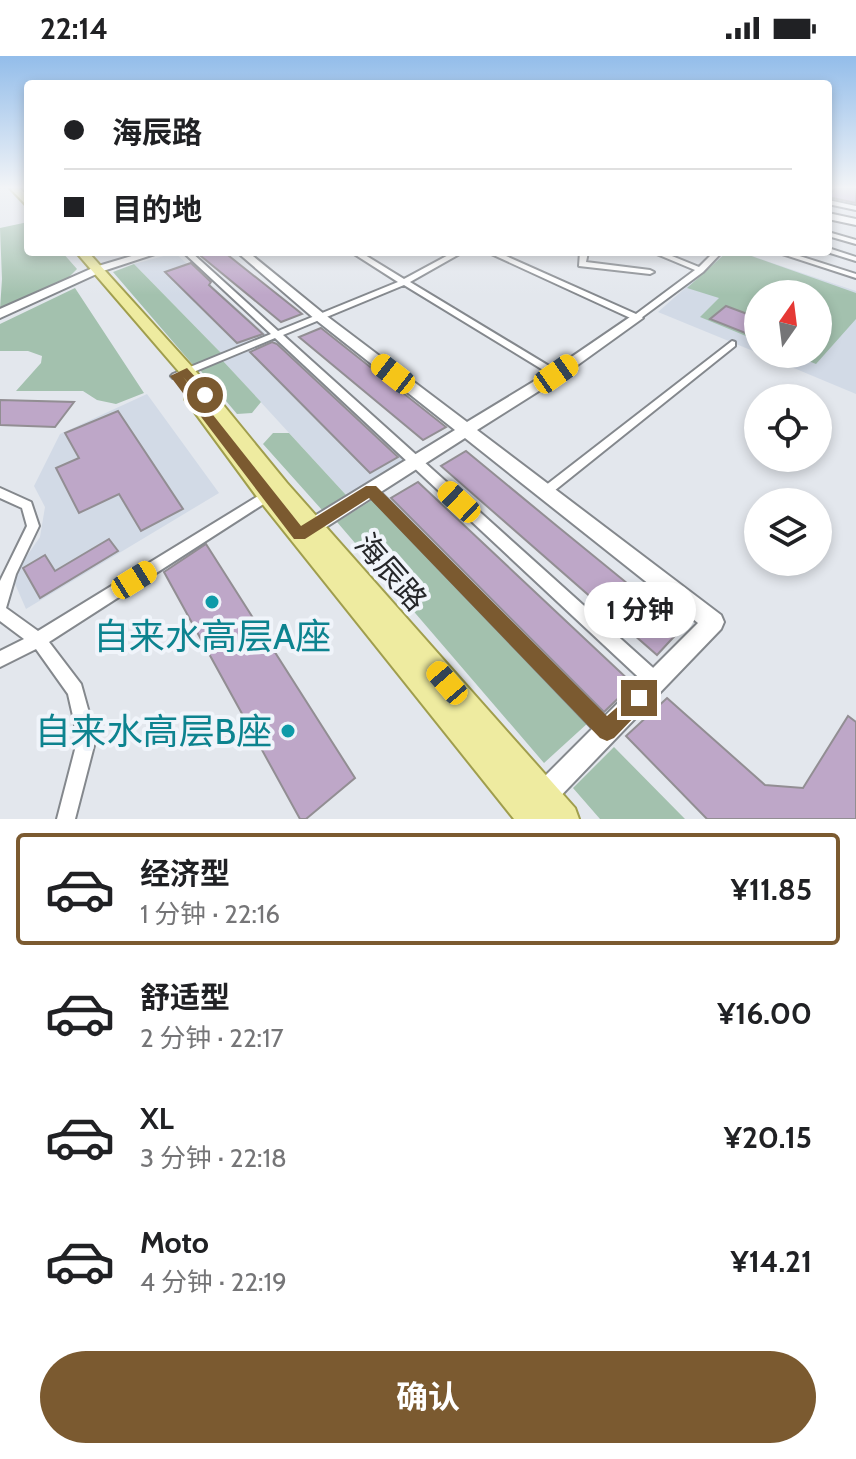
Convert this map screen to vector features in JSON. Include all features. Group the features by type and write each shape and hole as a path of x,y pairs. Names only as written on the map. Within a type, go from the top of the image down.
{"main road":[{"name":"海辰路","path":"76,256 94,271"},
{"name":"海辰路","path":"85,256 273,492 564,819"},
{"name":"海辰路","path":"306,530 531,815"}],"street":[{"path":"832,235 856,242"},
{"path":"832,248 843,238"},
{"path":"832,252 856,259"},
{"path":"0,314 94,271 143,256"},
{"path":"191,256 655,681"},
{"path":"247,256 320,317 713,622 544,795 531,815"},
{"path":"362,256 556,374"},
{"path":"181,373 404,282 452,256"},
{"path":"500,256 637,318"},
{"path":"583,256 582,264 650,272"},
{"path":"666,256 700,270"},
{"path":"306,530 556,374 637,318 714,256"},
{"path":"793,256 856,276"},
{"path":"815,263 823,256"},
{"path":"545,492 732,344"},
{"path":"371,490 607,731"},
{"path":"0,659 38,640 273,492"},
{"path":"0,493 27,505 33,526 9,574 0,606"},
{"path":"0,612 38,640 75,690 87,738 66,819"}],"shaded area":[{"path":"164,256 178,256 267,335 222,354 134,264"},
{"path":"721,256 752,256 823,280 744,280 744,347 658,312"},
{"path":"832,283 856,291 856,394 794,368 832,368"},
{"path":"275,340 404,460 346,495 223,361"},
{"path":"147,394 219,493 26,609 12,577 40,537 45,507 34,486 60,434"}],"green space":[{"path":"24,224 24,256 66,256 77,269 67,279 0,309 0,228"},
{"path":"723,256 751,256 819,280 744,280 744,335 700,317 719,298 687,288"},
{"path":"134,264 222,354 193,365 113,272"},
{"path":"832,285 856,293 856,319 832,346"},
{"path":"75,288 144,393 116,404 97,400 83,391 16,391 41,363 42,356 28,351 0,351 0,324"},
{"path":"223,361 261,402 252,413 237,414 200,370"},
{"path":"273,433 289,433 346,495 322,510 263,444"},
{"path":"372,500 589,722 544,763 337,522"},
{"path":"614,747 685,819 600,819 573,788"}],"building":[{"path":"201,256 229,256 302,314 281,322"},
{"path":"191,263 211,282 209,285 263,334 237,343 165,272"},
{"path":"726,306 744,313 744,332 710,319"},
{"path":"321,328 446,427 423,440 299,337"},
{"path":"272,342 398,457 370,473 250,352"},
{"path":"0,400 74,402 55,427 0,425"},
{"path":"118,411 183,509 141,531 119,494 79,513 56,468 79,458 65,433"},
{"path":"466,451 682,628 657,655 441,466"},
{"path":"418,482 633,684 604,712 391,498"},
{"path":"109,539 118,551 40,598 23,568 45,555 55,571"},
{"path":"206,544 355,778 306,819 300,819 164,572"},
{"path":"667,698 765,785 803,788 848,716 856,722 856,819 707,819 626,736"}],"place":[{"name":"自来水高层A座","path":"212,602"},
{"name":"自来水高层B座","path":"288,731"}],"route":[{"path":"205,395 187,371 176,376 299,535 371,490 607,731 639,698"}]}
